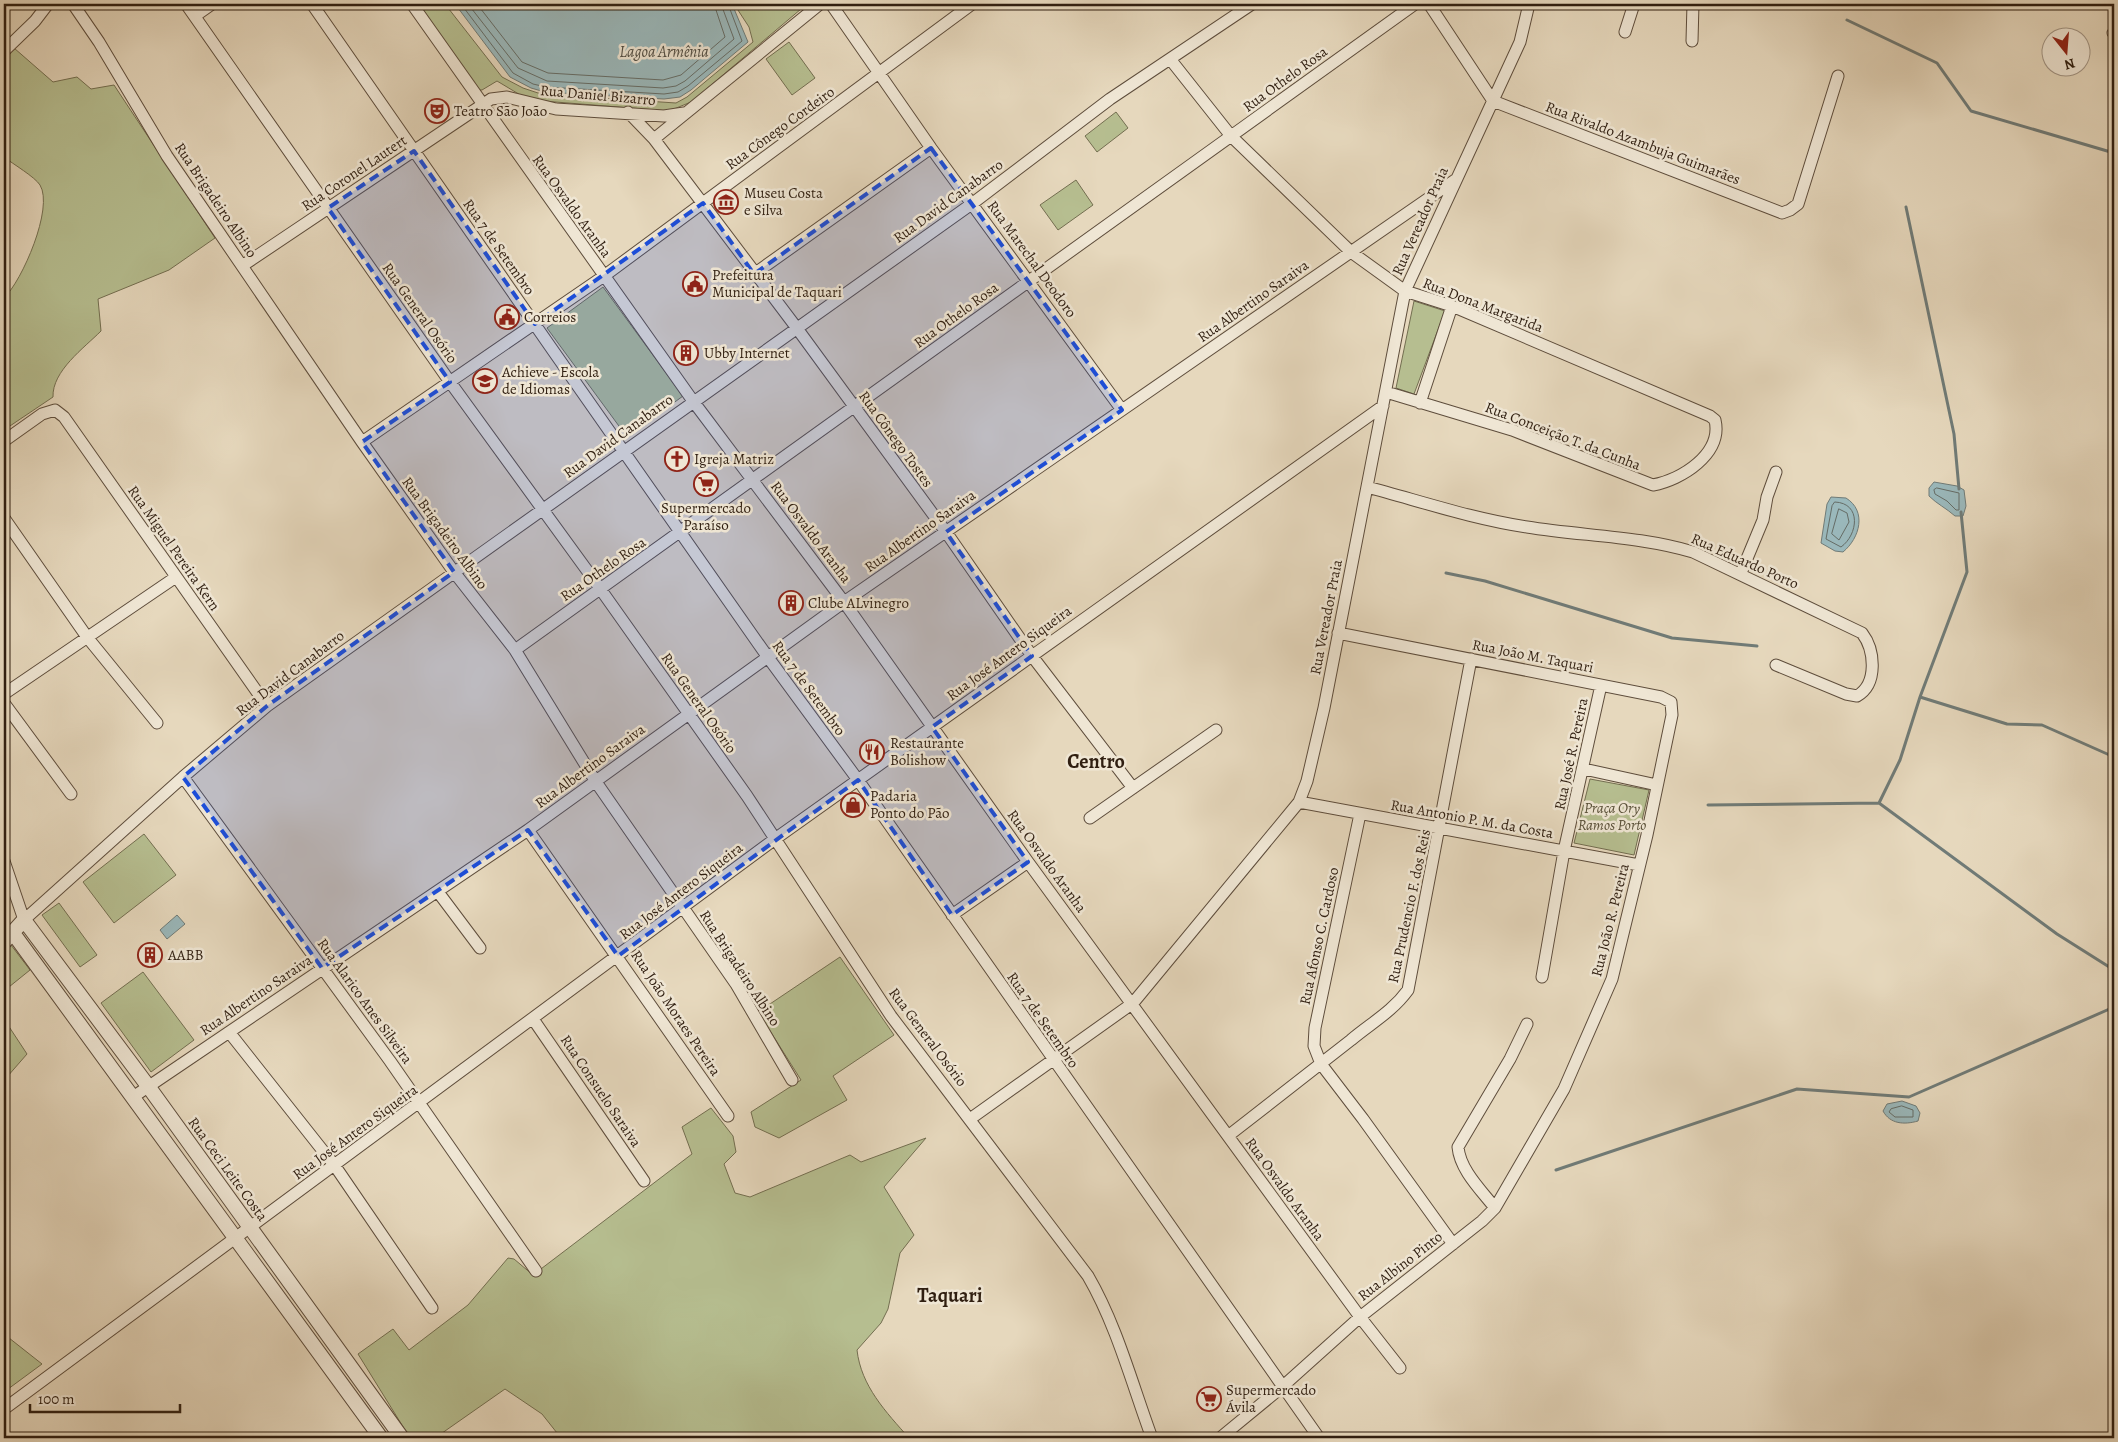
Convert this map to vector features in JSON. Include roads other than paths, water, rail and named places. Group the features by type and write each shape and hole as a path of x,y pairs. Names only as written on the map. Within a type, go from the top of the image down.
{"street":[{"path":"4,51 35,22 48,4"},
{"name":"Rua Brigadeiro Albino","path":"73,4 99,42 167,156 362,442 454,572 514,650 596,782 736,984 792,1080"},
{"name":"Rua General Osório","path":"186,4 450,382 688,714 775,839 891,1016 1088,1276 1101,1298 1152,1438"},
{"path":"195,16 212,4"},
{"name":"Rua 7 de Setembro","path":"312,4 767,656 858,780 1319,1438"},
{"name":"Rua Osvaldo Aranha","path":"412,4 693,401 844,602 1028,862 1133,1003 1360,1317 1400,1368"},
{"name":"Rua Daniel Bizarro","path":"654,139 820,4"},
{"name":"Rua Marechal Deodoro","path":"831,4 931,148 973,203 1122,410"},
{"name":"Rua Cônego Cordeiro","path":"362,442 604,276 972,4"},
{"name":"Rua David Canabarro","path":"24,920 183,776 267,706 796,327 973,203 1110,98 1252,4"},
{"name":"Rua Othelo Rosa","path":"514,650 1415,4"},
{"path":"1430,4 1493,101"},
{"name":"Rua Vereador Praia","path":"970,1119 1133,1003 1299,802 1307,781 1338,633 1405,292 1520,42 1529,4"},
{"path":"1624,32 1634,4"},
{"path":"1692,41 1693,4"},
{"name":"Rua Dona Margarida","path":"1170,59 1231,136 1351,252 1405,292 1452,306 1710,416 1715,420 1716,433 1707,454 1696,465 1681,476 1666,483 1653,485 1643,482"},
{"name":"Rua Rivaldo Azambuja Guimarães","path":"1493,101 1782,213 1798,204 1838,76"},
{"name":"Rua Daniel Bizarro","path":"482,105 492,99 507,97 556,109 628,112 664,116 684,113"},
{"name":"Rua Coronel Lautert","path":"242,266 482,105"},
{"name":"Rua Cônego Tostes","path":"628,112 654,139 754,274 796,327 946,532 1032,656 1133,788"},
{"path":"754,274 931,148"},
{"name":"Rua Albertino Saraiva","path":"133,1097 528,830 844,602 1455,180"},
{"path":"1420,403 1452,306"},
{"name":"Rua Conceição T. da Cunha","path":"1386,392 1512,430 1643,482"},
{"name":"Rua José Antero Siqueira","path":"4,1409 775,839 1383,406"},
{"name":"Rua Miguel Pereira Kern","path":"4,441 42,414 55,410 64,417 267,706"},
{"path":"1741,573 1763,520 1767,497 1776,472"},
{"name":"Rua Eduardo Porto","path":"1367,487 1466,514 1525,527 1666,544 1693,552 1741,573 1862,633 1872,649 1871,674 1866,689 1857,696 1846,694 1776,665"},
{"path":"4,518 87,637 156,722"},
{"path":"4,694 176,577"},
{"name":"Rua João M. Taquari","path":"1338,633 1669,700 1672,704 1672,715 1663,751"},
{"name":"Rua Prudencio F. dos Reis","path":"1228,1136 1377,1022 1398,1003 1408,990 1441,828 1471,659"},
{"name":"Rua José R. Pereira","path":"1542,977 1564,851 1584,769 1601,685"},
{"path":"4,703 71,794"},
{"path":"1090,818 1216,730"},
{"name":"Rua João R. Pereira","path":"1564,1090 1612,979 1657,785 1663,751"},
{"path":"1584,769 1657,785"},
{"name":"Rua Alarico Anes Silveira","path":"183,776 419,1103 536,1271"},
{"name":"Rua Antonio P. M. da Costa","path":"1299,802 1639,865"},
{"name":"Rua Afonso C. Cardoso","path":"1321,1064 1314,1046 1315,1028 1360,814"},
{"name":"Rua João Moraes Pereira","path":"528,830 618,956 728,1116"},
{"path":"4,861 24,920 8,938 60,998 382,1438"},
{"path":"952,915 1028,862"},
{"path":"438,892 480,948"},
{"name":"Rua Ceci Leite Costa","path":"24,920 148,1086 402,1438"},
{"path":"60,998 74,987"},
{"name":"Rua Consuelo Saraiva","path":"533,1018 644,1181"},
{"path":"1495,1208 1466,1170 1460,1159 1458,1147 1510,1059 1527,1024"},
{"path":"230,1032 335,1166 432,1308"},
{"path":"1321,1064 1453,1244"},
{"name":"Rua Albino Pinto","path":"1220,1438 1282,1387 1360,1317 1453,1244 1495,1208 1564,1090"},
{"path":"294,1318 308,1308"}],"water":[{"name":"Lagoa Armênia","path":"455,4 732,4 748,42 680,97 664,99 545,92 531,88 510,77"},
{"path":"1934,482 1957,486 1964,490 1966,506 1963,516 1955,516 1929,496 1929,488"},
{"path":"1831,497 1846,498 1853,503 1859,517 1859,525 1854,539 1843,552 1835,551 1821,543 1827,504"},
{"path":"177,915 185,924 167,939 160,930"},
{"path":"1902,1101 1916,1106 1920,1113 1918,1121 1908,1123 1893,1121 1883,1111 1887,1104"}],"waterway":[{"path":"1847,20 1937,63 1971,111 2114,153"},
{"path":"1906,207 1954,434 1959,489"},
{"path":"1879,803 1900,760 1920,697 1967,572 1961,512"},
{"path":"1446,573 1485,581 1672,638 1757,646"},
{"path":"1920,697 2007,724 2042,725 2114,757"},
{"path":"1708,805 1879,803 2057,934 2114,970"},
{"path":"1556,1170 1797,1089 1909,1097 2114,1007"}],"place":[{"name":"Teatro São João","path":"437,111"},
{"name":"Museu Costa e Silva","path":"726,202"},
{"name":"Prefeitura Municipal de Taquari","path":"695,284"},
{"name":"Correios","path":"507,317"},
{"name":"Ubby Internet","path":"686,353"},
{"name":"Achieve - Escola de Idiomas","path":"485,381"},
{"name":"Igreja Matriz","path":"677,459"},
{"name":"Supermercado Paraíso","path":"706,484"},
{"name":"Clube ALvinegro","path":"791,603"},
{"name":"Restaurante Bolishow","path":"872,752"},
{"name":"Padaria Ponto do Pão","path":"853,805"},
{"name":"AABB","path":"150,955"},
{"name":"Supermercado Ávila","path":"1209,1399"}],"district":[{"name":"Centro","path":"1096,761"},
{"name":"Taquari","path":"950,1295"}],"park label":[{"name":"Praça Ory Ramos Porto","path":"1612,816"}]}
